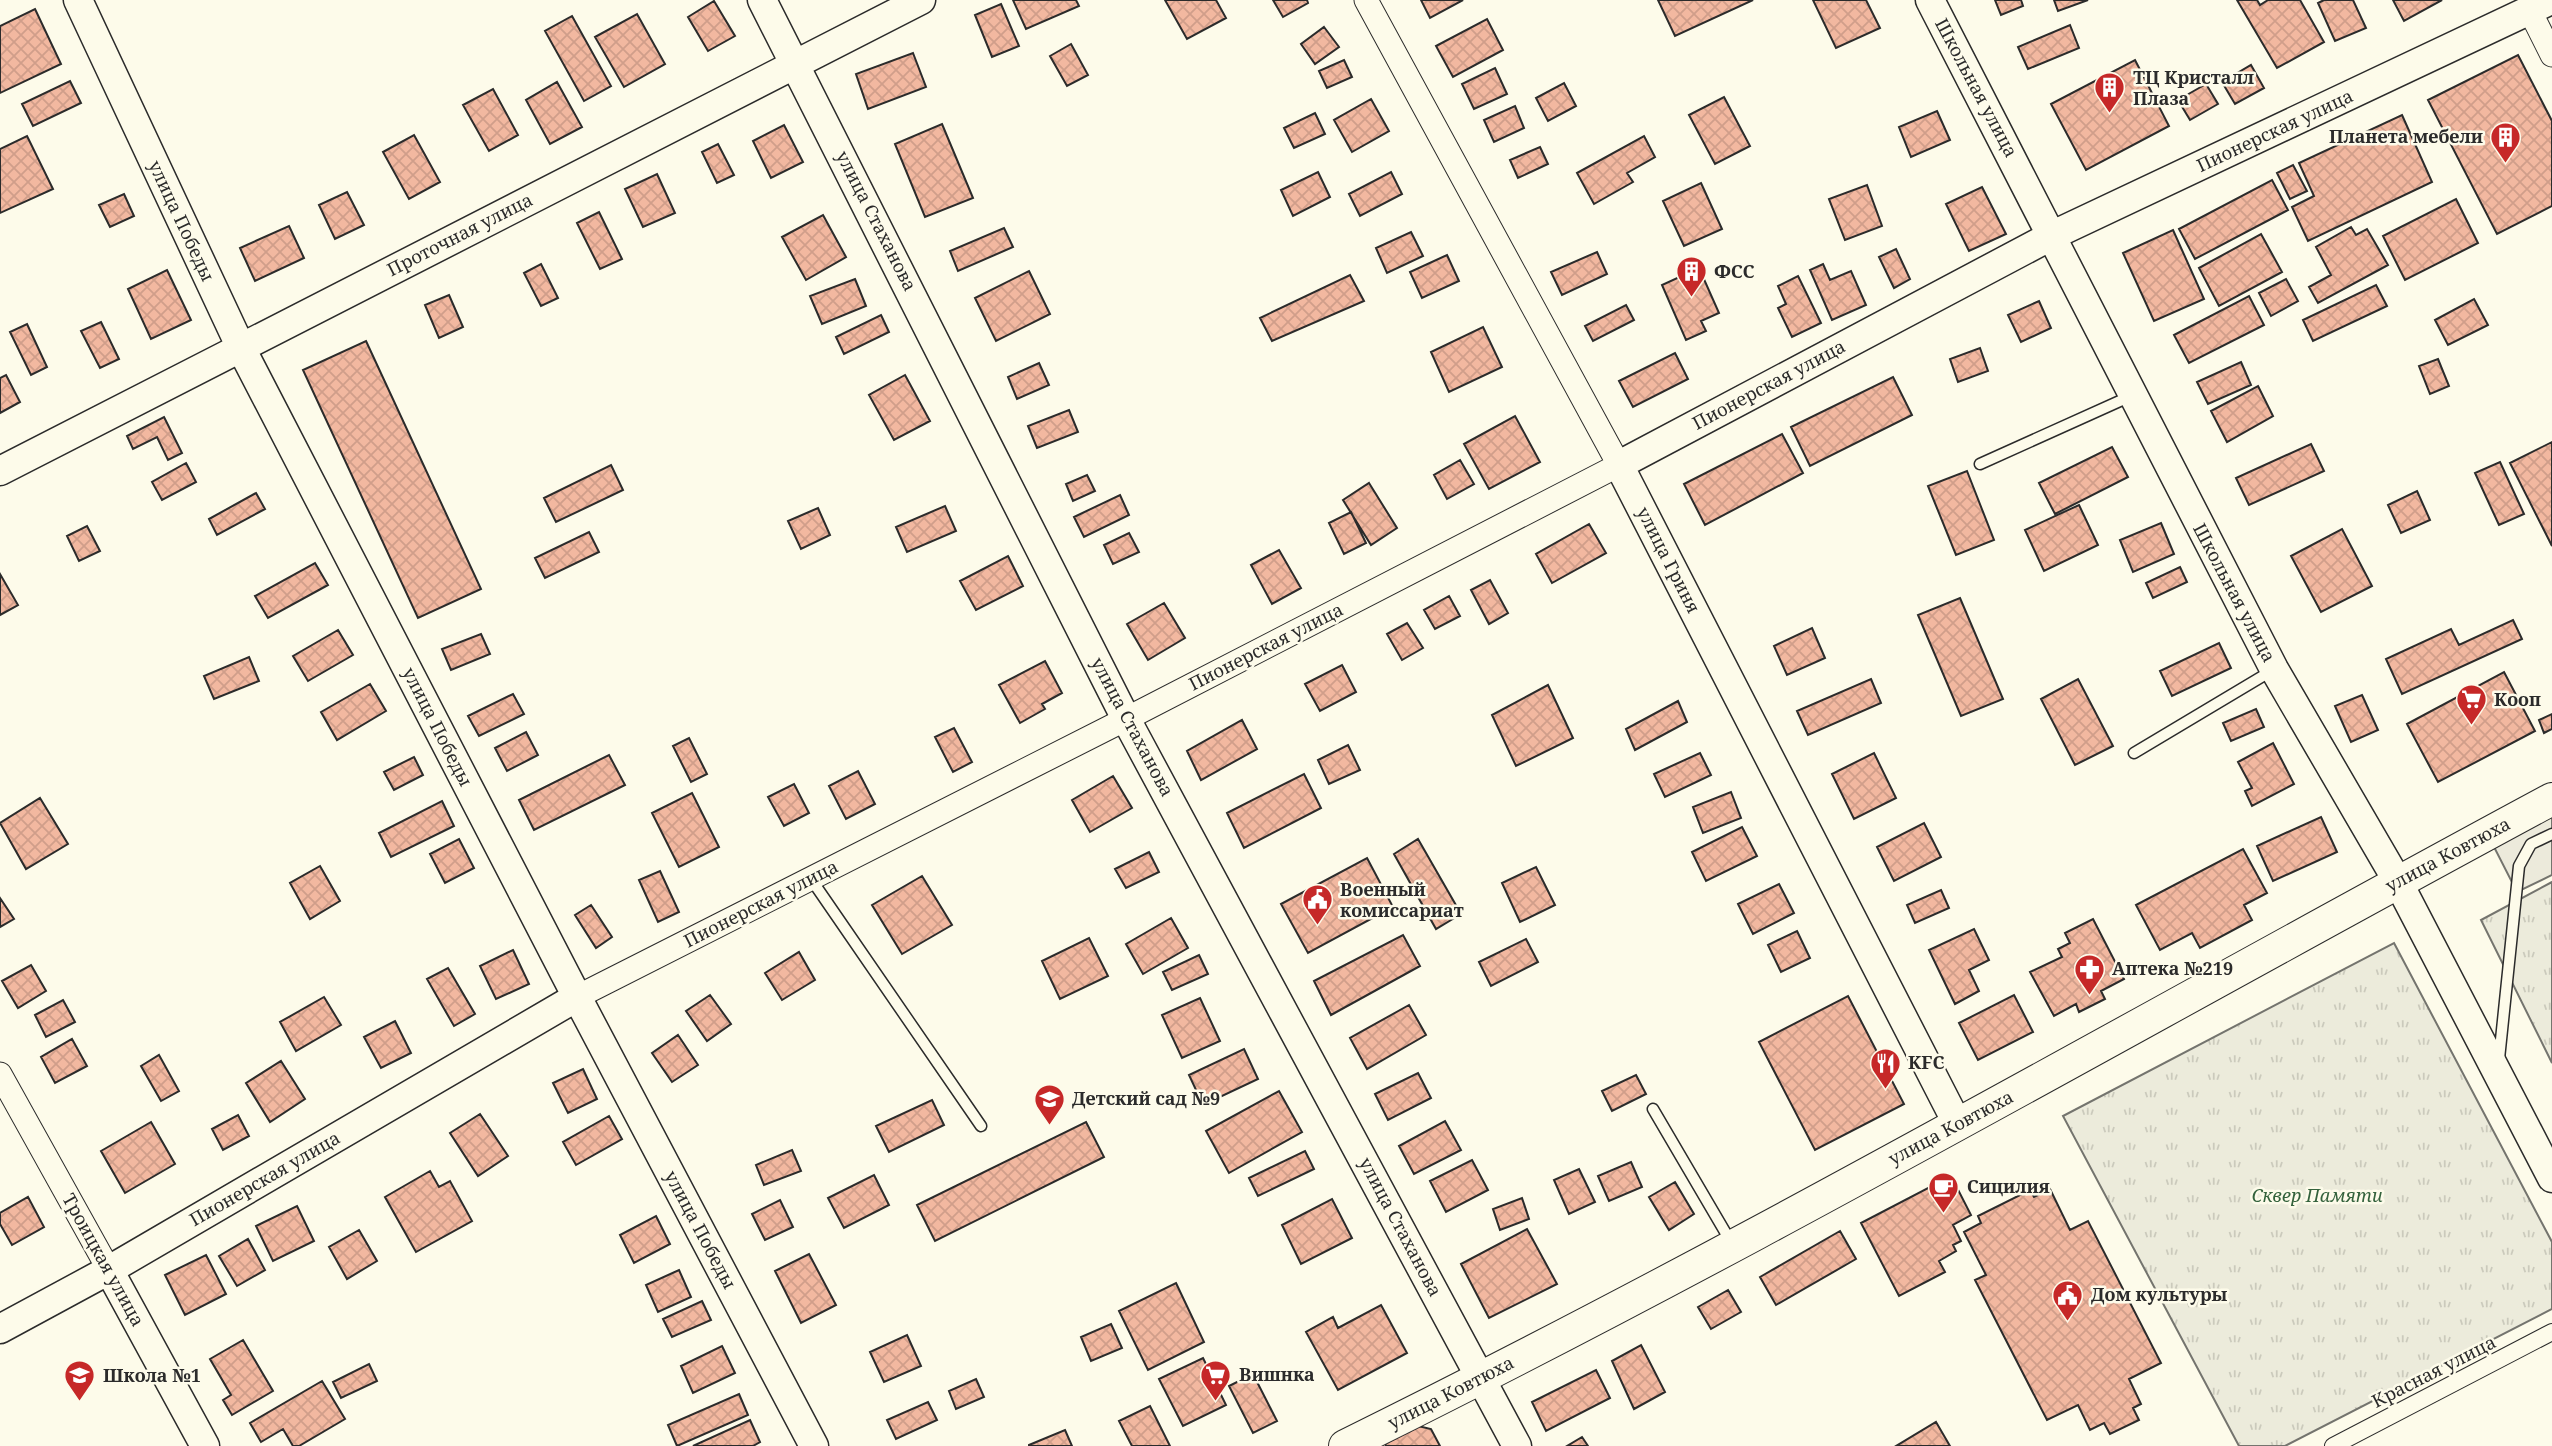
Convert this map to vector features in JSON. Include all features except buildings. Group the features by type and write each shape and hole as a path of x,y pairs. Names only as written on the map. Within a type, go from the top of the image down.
{"main road":[{"name":"улица Ковтюха","path":"1345,1446 1482,1378 1958,1125 2552,799"}],"street":[{"name":"улица Победы","path":"78,0 241,348 577,997 814,1446"},
{"name":"улица Стаханова","path":"762,0 1126,719 1517,1446"},
{"name":"Проточная улица","path":"0,471 795,62 921,0"},
{"name":"улица Гриня","path":"1366,0 1619,465 1958,1125"},
{"name":"Школьная улица","path":"1930,0 2053,235 2131,396 2274,669 2398,882 2552,1178"},
{"name":"Пионерская улица","path":"0,1329 109,1270 577,997 1619,465 2053,235 2535,4"},
{"path":"2535,4 2552,55"},
{"name":"Троицкая улица","path":"0,1074 205,1446"},
{"name":"Красная улица","path":"2333,1446 2552,1332"}],"lane":[{"path":"1980,464 2131,396"},
{"path":"2134,753 2274,669"},
{"path":"2497,1073 2519,866 2531,844 2552,834"},
{"path":"811,879 981,1126"},
{"path":"1653,1109 1733,1245"}],"green space":[{"path":"2552,882 2552,1063 2481,920"},
{"name":"Сквер Памяти","path":"2394,943 2552,1242 2552,1309 2285,1446 2239,1446 2063,1116"}],"shaded area":[{"path":"2552,814 2552,875 2517,892 2493,845"}],"place":[{"name":"ТЦ Кристалл Плаза","path":"2110,115"},
{"name":"Планета мебели","path":"2506,164"},
{"name":"ФСС","path":"1691,299"},
{"name":"Кооп","path":"2471,727"},
{"name":"Военный комиссариат","path":"1317,927"},
{"name":"Аптека №219","path":"2089,996"},
{"name":"KFC","path":"1885,1090"},
{"name":"Детский сад №9","path":"1049,1126"},
{"name":"Сицилия","path":"1944,1214"},
{"name":"Дом культуры","path":"2068,1322"},
{"name":"Вишнка","path":"1216,1402"},
{"name":"Школа №1","path":"80,1403"}]}
